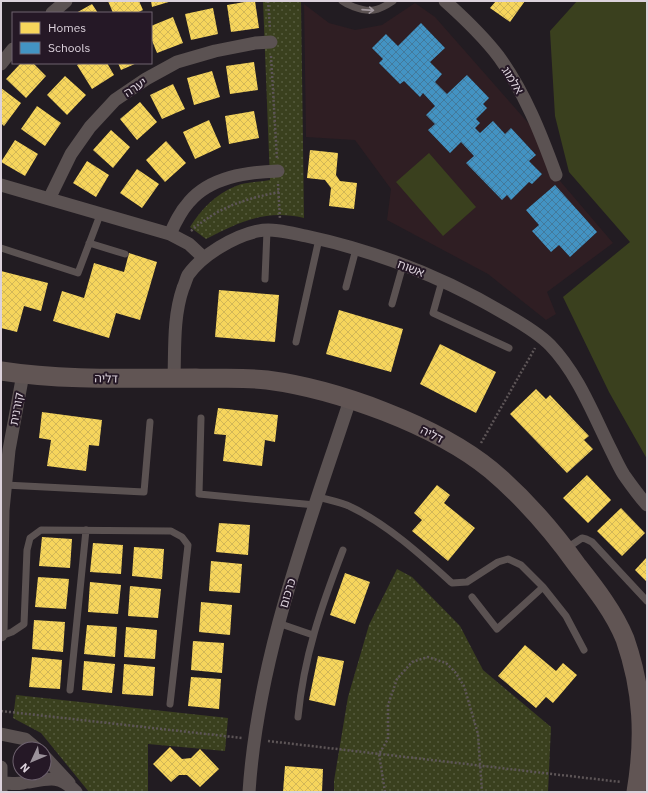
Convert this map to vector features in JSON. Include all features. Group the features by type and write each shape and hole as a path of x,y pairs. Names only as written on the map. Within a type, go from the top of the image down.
{"street":[{"path":"53,12 66,1"},
{"name":"אלמוג","path":"446,1 471,26 502,62 521,92 538,127 556,175"},
{"name":"יערה","path":"49,200 71,154 90,127 115,100 146,79 177,62 214,51 255,43 271,42"},
{"path":"1,64 12,50"},
{"path":"175,237 177,218 189,201 210,185 233,176 263,171 278,171"},
{"path":"1,185 175,237 189,244 204,258"},
{"name":"אשוח","path":"174,378 176,324 180,300 188,276 204,258 226,243 258,231 281,231 372,253 476,296 522,324 548,343 565,362 580,387 623,474 647,505"},
{"name":"דליה","path":"1,371 61,377 265,380 300,386 379,410 421,428 458,447 489,469 516,493 540,518 566,549 606,603 624,637 633,667 640,701 642,735 640,787"},
{"name":"קורנית","path":"1,636 1,581 5,485 9,450 23,374"},
{"name":"כרכום","path":"249,792 252,757 263,689 278,623 350,400"},
{"path":"1,734 25,738 28,741"},
{"path":"52,765 76,792"},
{"path":"1,767 1,792"},
{"path":"52,779 68,784 76,792"},
{"path":"1,783 18,784 25,781"}],"lane":[{"path":"342,1 363,10 377,11 392,1"},
{"path":"1,248 78,273 100,215"},
{"path":"265,279 267,231"},
{"path":"296,342 319,239"},
{"path":"89,243 125,254"},
{"path":"346,287 356,249"},
{"path":"392,304 403,265"},
{"path":"442,281 433,313 509,348"},
{"path":"201,418 199,494 317,501 350,506 374,520 406,544 452,583 467,582 498,562 508,559 520,565 542,587 566,616 584,650"},
{"path":"5,485 144,492 150,422"},
{"path":"1,636 12,632 24,624 27,550 30,538 41,530 171,531 182,537 188,545 170,704"},
{"path":"70,690 86,530"},
{"path":"566,549 582,538 592,542 647,601"},
{"path":"298,717 300,690 312,635 344,550"},
{"path":"472,598 497,629 542,587"},
{"path":"278,623 312,635"}],"path":[{"path":"268,1 281,231"},
{"path":"175,237 220,210 250,198 279,192"},
{"path":"472,457 541,338"},
{"path":"385,792 379,754 388,739 388,705 397,679 412,662 428,658 446,663 455,672 464,686 478,734 482,792"},
{"path":"480,766 640,787"}],"shaded area":[{"path":"415,3 435,17 530,125 549,168 613,243 547,292 556,314 546,320 488,274 387,220 391,189 355,140 306,137 304,4 329,23 355,30 382,25"}],"green space":[{"path":"263,1 301,1 304,218 277,215 265,216 230,227 206,239 190,227 199,214 210,203 222,193 236,186 270,180"},
{"path":"577,1 647,1 647,459 609,392 563,297 630,242 569,172 555,116 550,31"},
{"path":"429,153 476,207 443,236 396,182"},
{"path":"397,569 412,577 460,626 483,670 551,727 548,792 334,792 334,781 348,697 369,625"},
{"path":"16,695 228,718 225,751 148,744 148,792 89,792 52,747 52,741 48,741 41,733 13,718"}],"building: Homes":[{"path":"108,1 139,1 143,10 139,12 113,12"},
{"path":"151,1 172,1 152,7"},
{"path":"255,1 259,28 231,32 227,5"},
{"path":"496,1 525,1 510,22 490,8"},
{"path":"92,4 97,12 78,12"},
{"path":"213,8 218,34 191,40 185,14"},
{"path":"173,17 183,43 157,53 152,40 152,26"},
{"path":"254,62 258,90 230,94 226,66"},
{"path":"20,64 34,64 46,76 26,98 6,79"},
{"path":"108,64 114,75 92,89 77,65"},
{"path":"118,64 135,64 121,70"},
{"path":"212,71 220,97 194,105 187,78"},
{"path":"65,76 86,95 67,115 47,95"},
{"path":"173,84 185,109 162,119 150,95"},
{"path":"1,88 21,103 4,126 1,123"},
{"path":"140,102 157,122 137,140 120,119"},
{"path":"37,106 61,123 45,146 21,129"},
{"path":"254,111 259,138 229,144 225,116"},
{"path":"209,120 221,147 195,159 183,132"},
{"path":"111,130 130,147 113,168 93,150"},
{"path":"15,140 38,154 25,176 1,162"},
{"path":"166,141 186,163 165,182 146,160"},
{"path":"310,150 338,153 336,175 340,181 357,183 354,209 329,206 331,188 325,180 307,178"},
{"path":"87,161 109,175 96,197 73,183"},
{"path":"137,169 159,184 142,208 120,193"},
{"path":"129,253 157,262 140,320 116,313 109,338 53,321 62,291 84,298 94,263 124,272"},
{"path":"1,271 48,283 41,311 24,306 17,332 1,328"},
{"path":"219,290 279,295 275,342 215,337"},
{"path":"339,310 403,329 391,372 326,354"},
{"path":"440,344 496,372 476,413 420,384"},
{"path":"536,389 546,399 550,395 589,436 584,440 593,449 567,473 510,414"},
{"path":"218,408 278,415 275,442 265,440 262,466 223,461 226,435 214,434"},
{"path":"42,412 102,420 99,446 89,445 86,471 47,466 51,440 39,438"},
{"path":"587,475 611,500 588,523 563,498"},
{"path":"437,485 450,495 444,503 475,528 448,561 412,531 422,520 414,513"},
{"path":"621,508 645,533 622,556 597,531"},
{"path":"219,523 250,525 248,555 216,552"},
{"path":"42,537 72,539 70,568 39,566"},
{"path":"93,543 123,545 121,574 90,572"},
{"path":"134,547 164,549 162,579 132,576"},
{"path":"647,557 647,582 635,570"},
{"path":"211,561 242,564 240,593 209,591"},
{"path":"345,573 370,582 355,624 330,615"},
{"path":"38,577 69,579 66,609 35,607"},
{"path":"90,582 121,585 118,614 88,612"},
{"path":"130,586 161,589 158,618 128,616"},
{"path":"201,602 232,605 230,635 199,632"},
{"path":"34,620 65,622 63,652 32,649"},
{"path":"87,625 117,627 115,657 84,654"},
{"path":"126,627 157,630 155,659 124,657"},
{"path":"193,641 224,643 222,673 191,670"},
{"path":"525,645 556,671 563,663 577,675 553,703 546,697 536,708 498,676"},
{"path":"318,656 344,661 335,706 309,700"},
{"path":"32,657 62,660 60,689 29,687"},
{"path":"84,661 115,664 112,693 82,690"},
{"path":"124,664 155,667 153,696 122,694"},
{"path":"191,677 221,679 219,709 188,706"},
{"path":"170,747 182,759 191,758 200,749 219,769 200,787 187,775 179,775 171,782 153,764"},
{"path":"285,766 323,769 322,792 283,792"}],"building: Schools":[{"path":"421,23 445,48 430,62 442,74 435,82 447,94 467,75 489,98 483,104 487,108 476,119 480,123 475,128 480,133 493,121 505,134 511,128 536,155 529,161 542,174 532,184 529,182 511,200 507,195 502,200 466,163 474,156 461,142 450,153 428,130 435,124 426,115 435,106 423,93 420,97 404,81 400,84 379,63 383,59 372,48 386,34 398,46"},
{"path":"555,185 597,232 570,257 559,245 551,252 532,231 539,225 526,210"}]}
